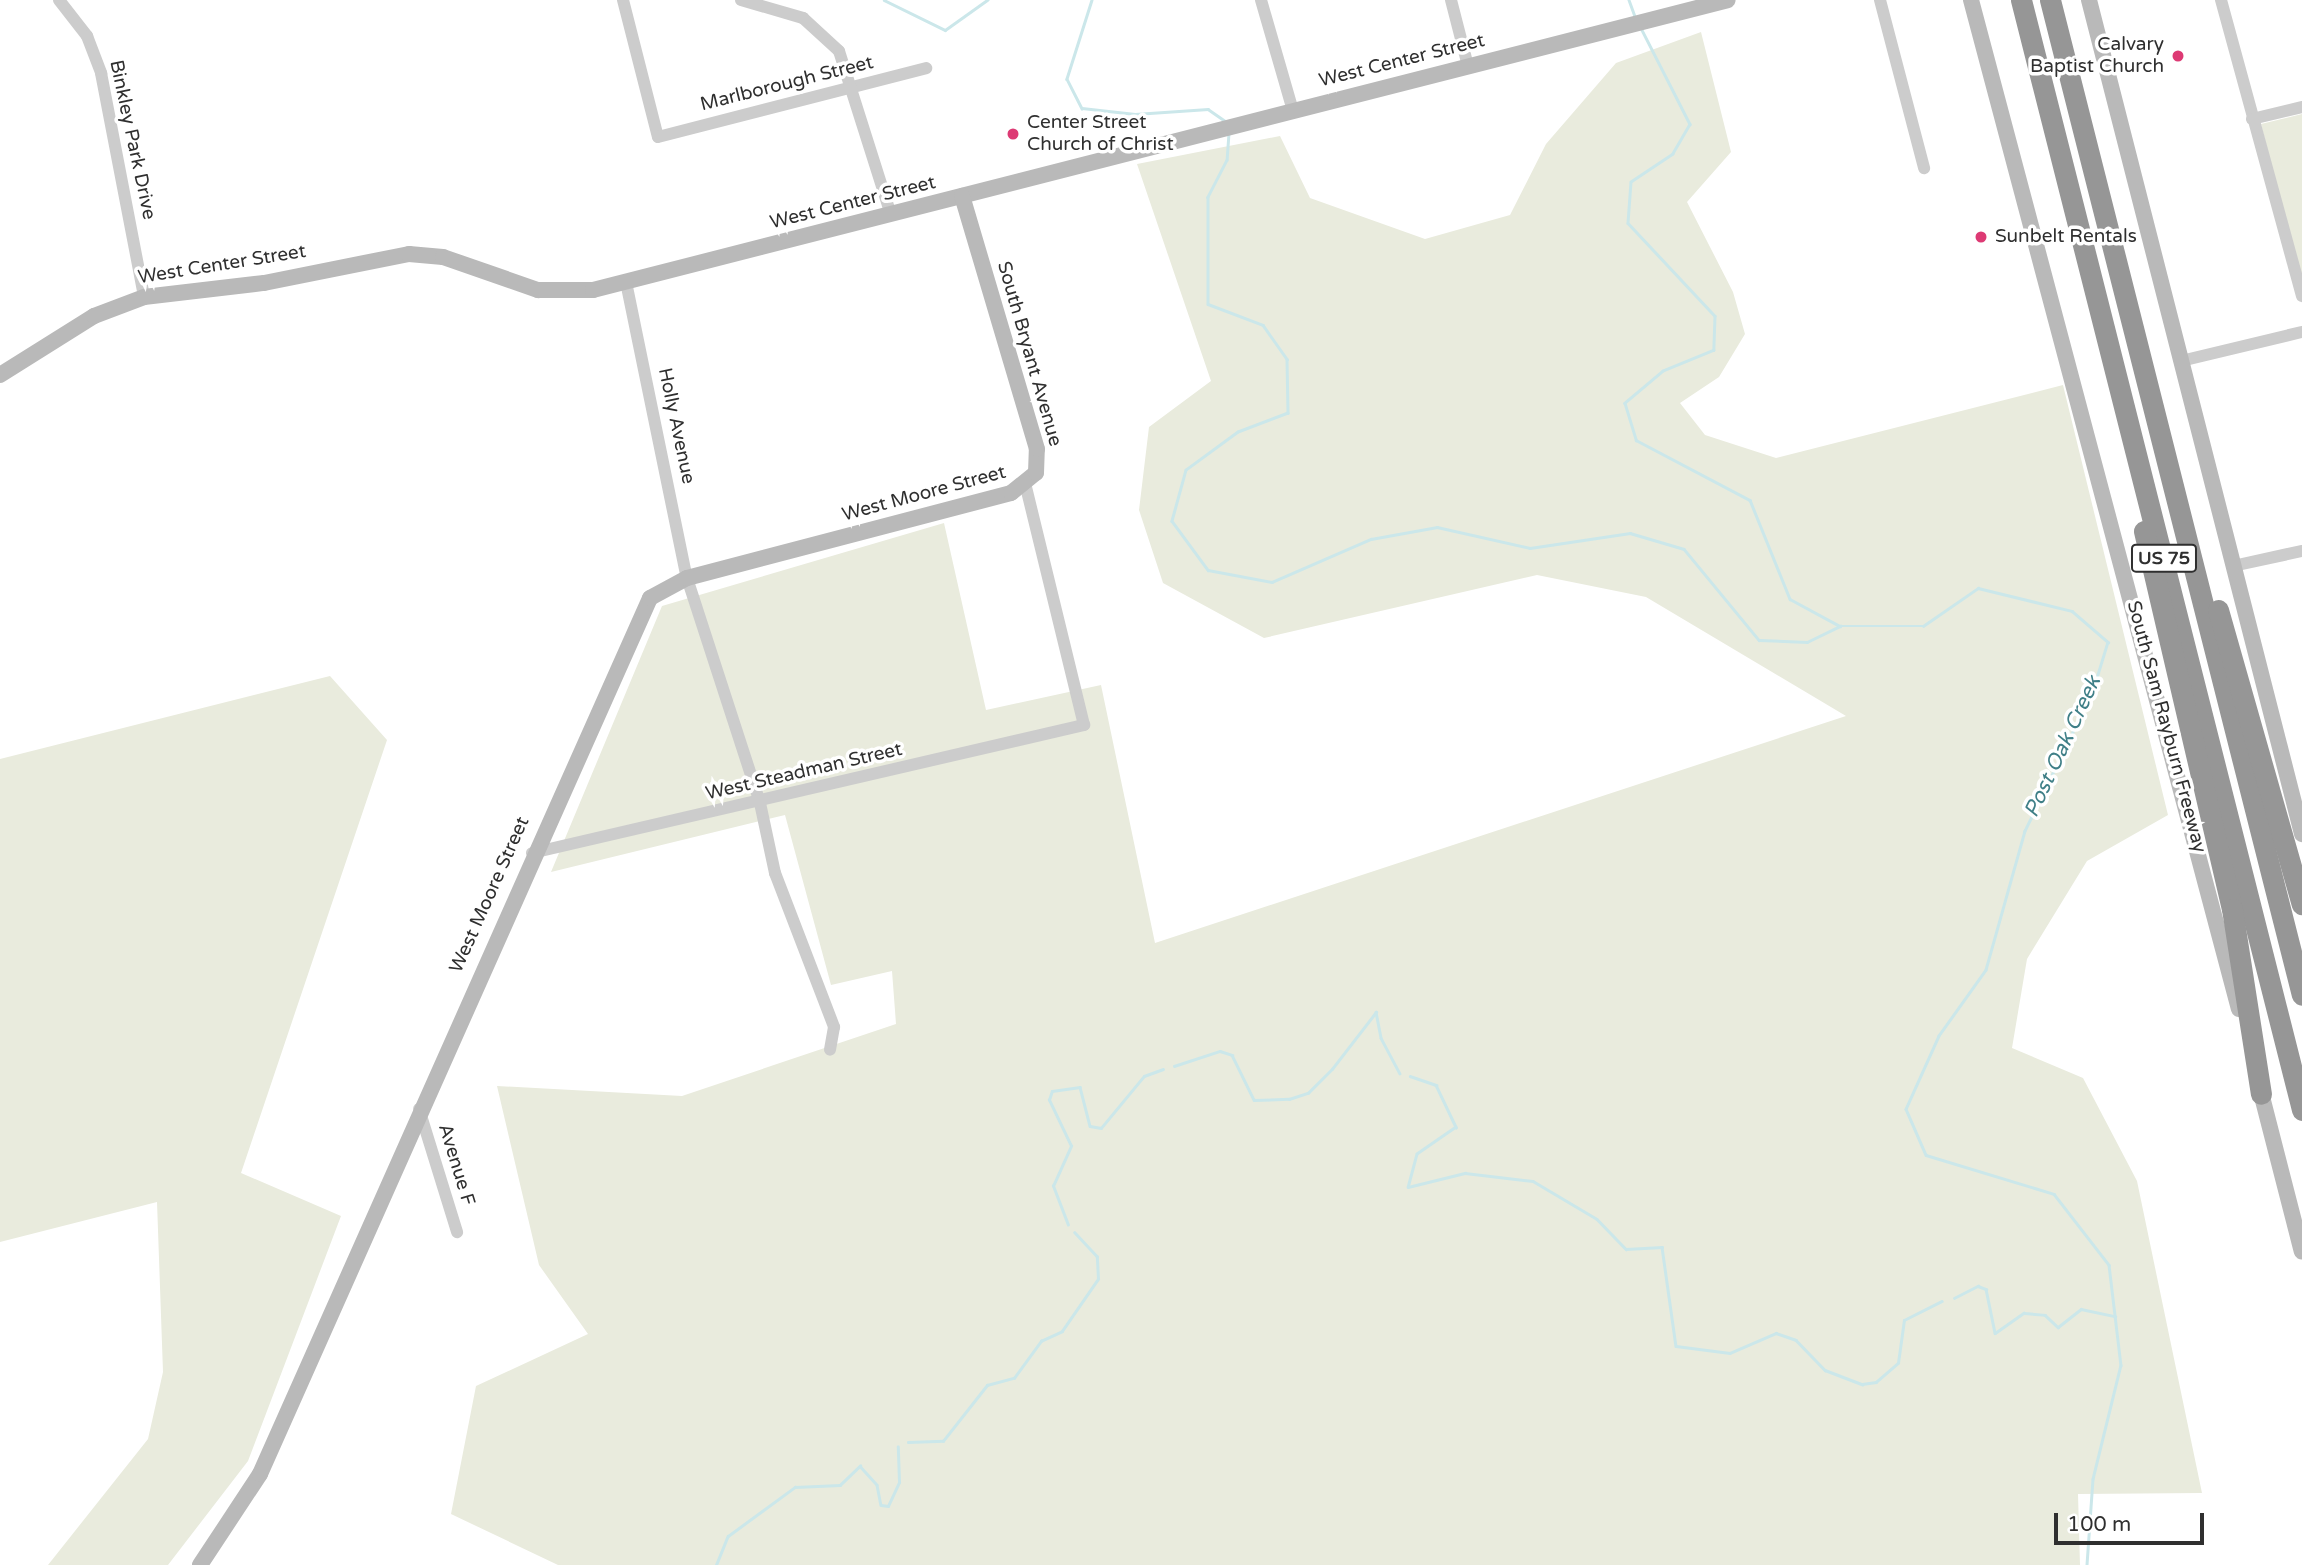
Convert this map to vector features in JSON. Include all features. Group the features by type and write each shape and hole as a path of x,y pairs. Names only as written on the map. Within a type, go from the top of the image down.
{"highway":[{"name":"US 75","path":"2049,0 2302,995"},
{"name":"South Sam Rayburn Freeway","path":"2022,4 2302,1110"},
{"path":"2118,391 2160,619 2232,909 2261,1094"},
{"path":"2173,481 2234,657 2302,904"}],"street":[{"name":"Binkley Park Drive","path":"59,0 87,36 101,73 144,297"},
{"name":"Marlborough Street","path":"623,0 658,137 926,68"},
{"path":"741,0 803,19 839,51 854,87 891,215"},
{"path":"1261,0 1293,111"},
{"path":"1451,0 1468,66"},
{"name":"West Center Street","path":"0,375 94,316 144,297 264,283 409,254 443,257 538,290 571,293 626,282 891,215 1728,0"},
{"path":"1880,0 1924,168"},
{"name":"South Sam Rayburn Freeway","path":"1971,0 2302,1252"},
{"path":"2089,0 2302,834"},
{"path":"2221,0 2302,296"},
{"path":"2252,119 2302,107"},
{"name":"South Bryant Avenue","path":"962,197 1037,449 1036,473 1027,487"},
{"name":"Holly Avenue","path":"626,282 687,578 760,803 775,873 834,1027 830,1050"},
{"path":"2180,362 2302,332"},
{"name":"West Moore Street","path":"200,1565 260,1474 419,1108 640,612 662,588 687,578 1027,487"},
{"name":"West Steadman Street","path":"532,853 760,803 1084,725 1027,487"},
{"path":"2233,566 2302,551"},
{"name":"Avenue F","path":"419,1108 457,1233"}],"shaded area":[{"path":"1701,32 1731,152 1687,202 1733,292 1745,334 1719,377 1680,403 1705,435 1776,458 2063,385 2168,815 2087,861 2027,959 2012,1048 2083,1078 2137,1181 2202,1493 2078,1494 2080,1565 558,1565 451,1514 476,1386 588,1334 539,1265 497,1086 682,1096 896,1024 892,971 831,985 785,815 551,872 662,606 944,523 986,710 1101,685 1155,943 1846,716 1646,597 1537,575 1264,638 1163,583 1139,510 1149,427 1211,381 1137,164 1280,136 1310,198 1425,239 1510,215 1546,144 1616,63"},
{"path":"2302,114 2302,287 2261,124"},
{"path":"330,676 387,740 241,1173 341,1216 248,1461 168,1565 48,1565 148,1439 163,1372 157,1202 0,1242 0,759"}],"waterway":[{"path":"884,0 945,30 987,0"},
{"path":"1092,0 1067,79 1082,108 1135,114 1208,109 1225,121"},
{"name":"Post Oak Creek","path":"1629,0 1636,19"},
{"name":"Post Oak Creek","path":"1641,28 1690,124 1673,154 1631,182 1628,223 1715,316 1714,350 1663,371 1625,403 1636,440 1750,500 1790,599 1840,626 1923,626 1978,588 2072,611 2108,642 2093,691 2025,831 1986,970 1939,1036 1906,1109 1926,1155 2054,1194 2109,1265 2121,1365 2093,1479 2087,1565"},
{"path":"1229,133 1227,160 1208,197 1208,304 1263,325 1287,359 1288,413 1238,432 1186,470 1172,521 1208,570 1272,582 1371,539 1437,527 1530,548 1630,533 1684,549 1759,640 1807,642 1840,626"},
{"path":"1174,1066 1220,1051 1232,1055 1254,1100 1289,1099 1308,1093 1332,1069 1376,1012 1381,1038 1400,1073"},
{"path":"1068,1225 1053,1186 1071,1146 1049,1100 1052,1091 1080,1087 1090,1126 1101,1128 1144,1076 1163,1069"},
{"path":"1410,1076 1436,1085 1456,1127 1417,1154 1408,1187 1465,1173 1533,1181 1597,1219 1626,1249 1662,1247 1676,1346 1730,1353 1776,1333 1796,1340 1825,1370 1862,1384 1876,1382 1898,1363 1904,1320 1942,1301"},
{"path":"908,1442 943,1441 987,1385 1014,1378 1041,1341 1062,1331 1098,1279 1097,1257 1075,1233"},
{"path":"1954,1298 1978,1286 1986,1289 1995,1333 2024,1313 2045,1315 2058,1327 2081,1309 2115,1316"},
{"path":"716,1565 728,1536 795,1487 840,1485 860,1466 877,1485 881,1505 888,1506 899,1482 898,1447"}],"place":[{"name":"Calvary Baptist Church","path":"2178,56"},
{"name":"Center Street Church of Christ","path":"1013,134"},
{"name":"Sunbelt Rentals","path":"1981,237"}]}
